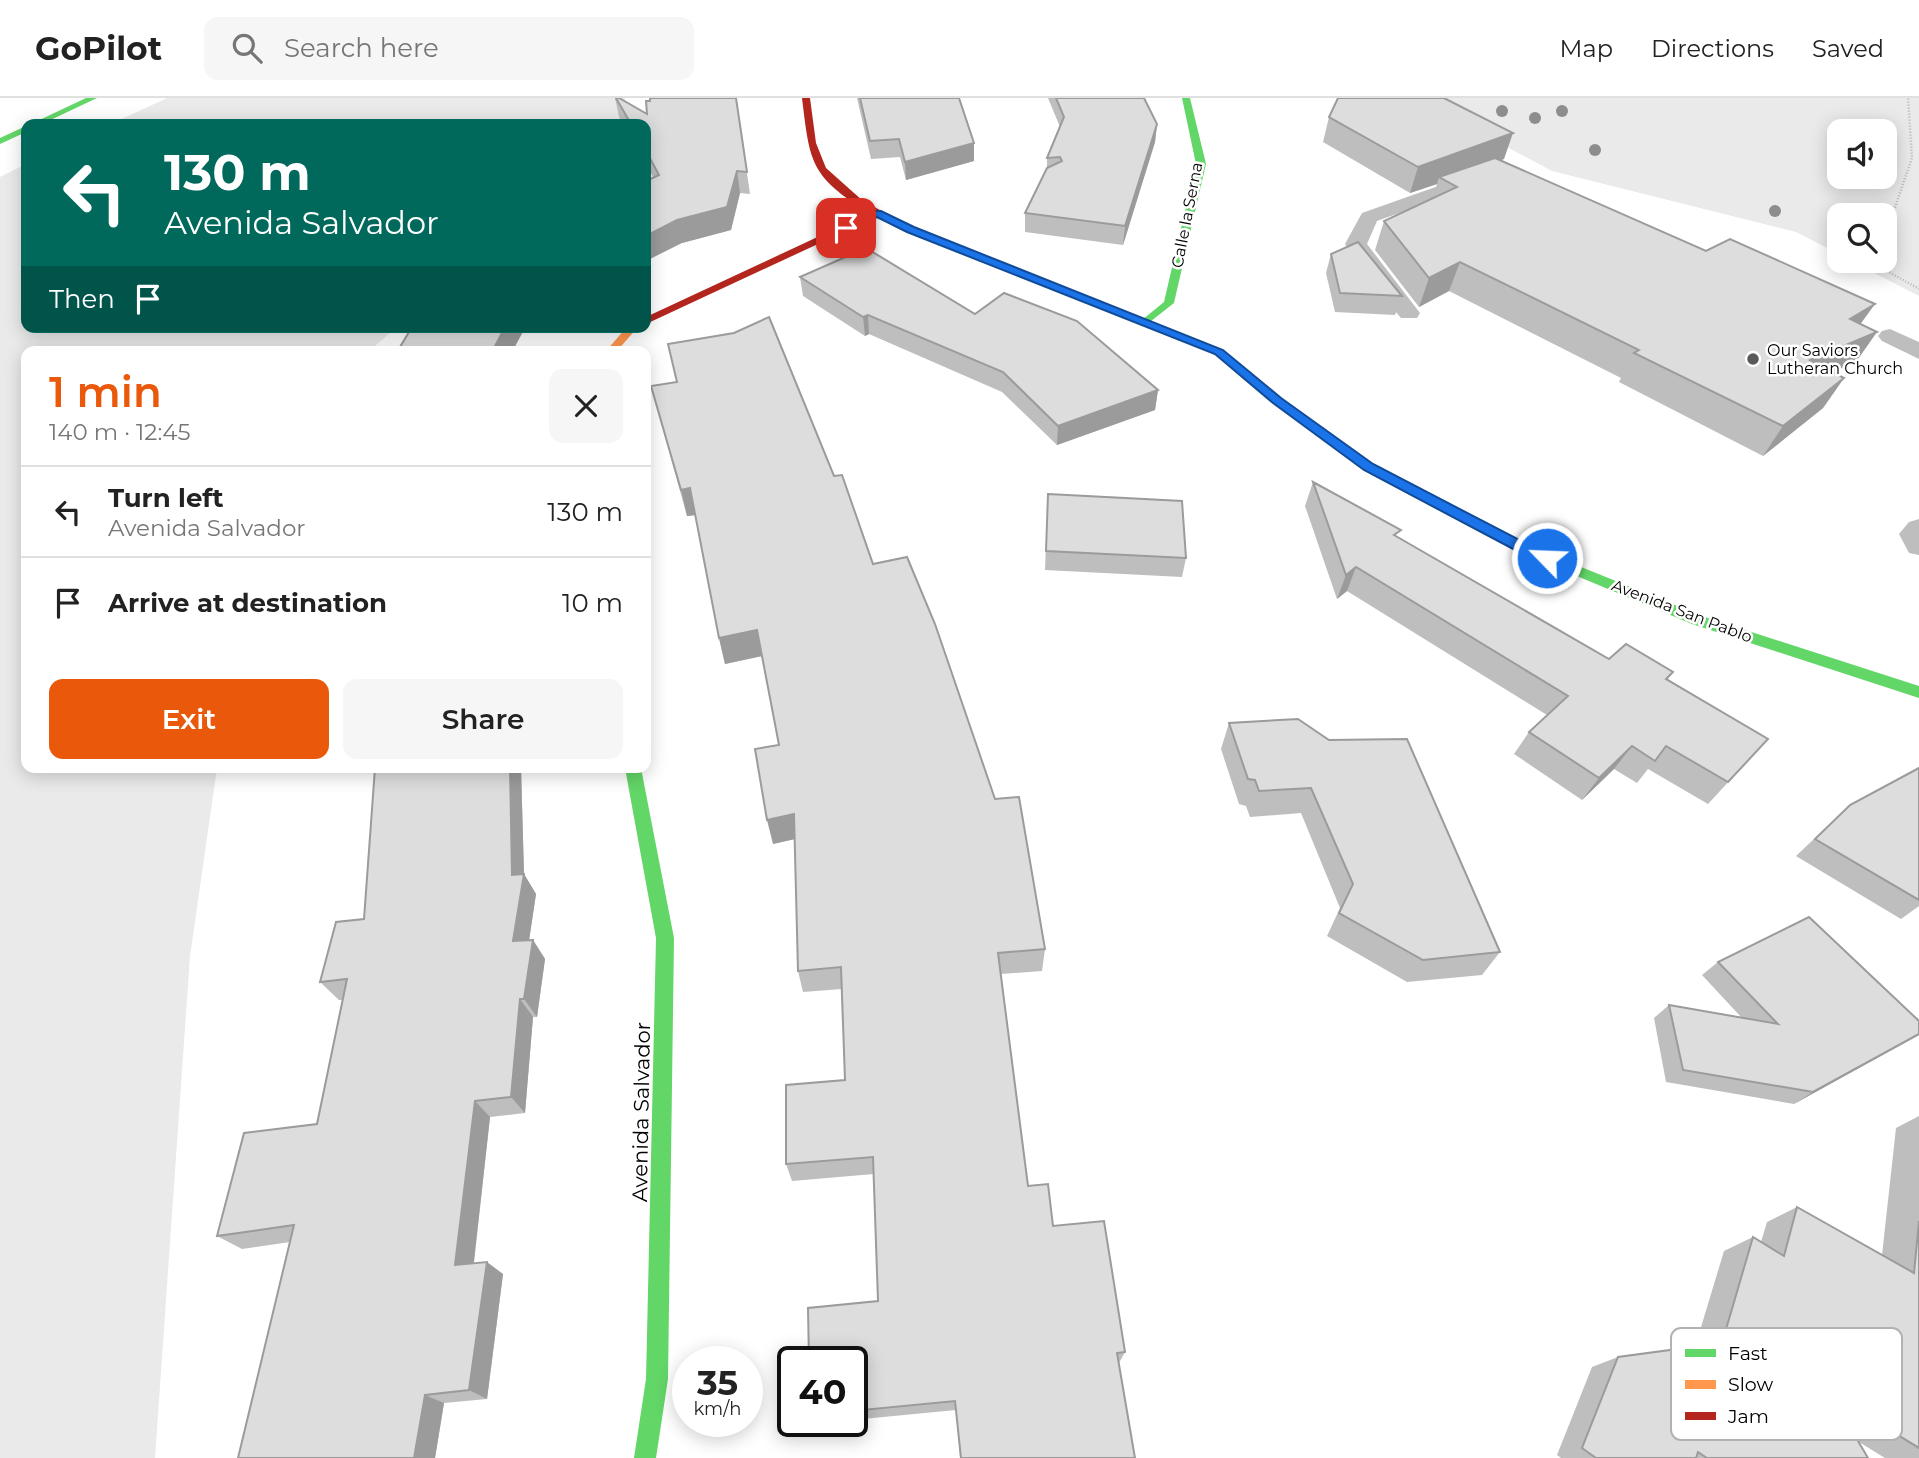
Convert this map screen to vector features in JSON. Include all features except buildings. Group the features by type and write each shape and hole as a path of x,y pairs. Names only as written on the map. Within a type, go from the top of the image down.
{"street":[{"path":"46,119 93,98"},
{"name":"Avenida San Pablo","path":"806,98 815,161 840,188 877,213 911,230 1219,352 1277,401 1368,467 1522,548 1697,620 1919,692"},
{"name":"Calle la Serna","path":"1146,322 1169,303 1201,164 1186,98"},
{"path":"0,141 21,131"},
{"path":"651,319 877,213"},
{"path":"616,346 627,333"},
{"name":"Avenida Salvador","path":"634,773 665,938 657,1380 645,1458"}],"lane":[{"path":"1409,313 1373,270 1356,244 1368,217 1491,174"},
{"path":"1890,336 1919,352"},
{"path":"1919,528 1913,534 1919,546"}],"path":[{"path":"1896,203 1912,158 1908,98"},
{"path":"1891,273 1919,289"}],"shaded area":[{"path":"167,98 625,98 625,119 122,119"},
{"path":"1415,98 1919,98 1919,296 1874,273 1897,273 1897,203 1827,203 1827,248 1796,232 1552,171"},
{"path":"21,166 21,333 390,333 375,346 21,346 21,773 216,773 190,956 155,1458 0,1458 0,177"}],"traffic: fast":[{"path":"46,119 93,98"},
{"path":"1146,322 1169,303 1201,164 1186,98"},
{"path":"0,141 21,131"},
{"path":"1281,404 1368,467 1522,548 1697,620 1919,692"},
{"path":"634,773 665,938 657,1379 645,1458"}],"traffic: slow":[{"path":"918,233 1219,352 1281,404"},
{"path":"616,346 627,333"}],"traffic: jam":[{"path":"806,98 811,143 822,169 859,203 918,233"},
{"path":"651,319 877,213"}],"place":[{"name":"Our Saviors Lutheran Church","path":"1753,359"}],"route":[{"path":"846,228 877,213 911,230 1219,352 1277,401 1368,467 1522,548 1547,558"}]}
